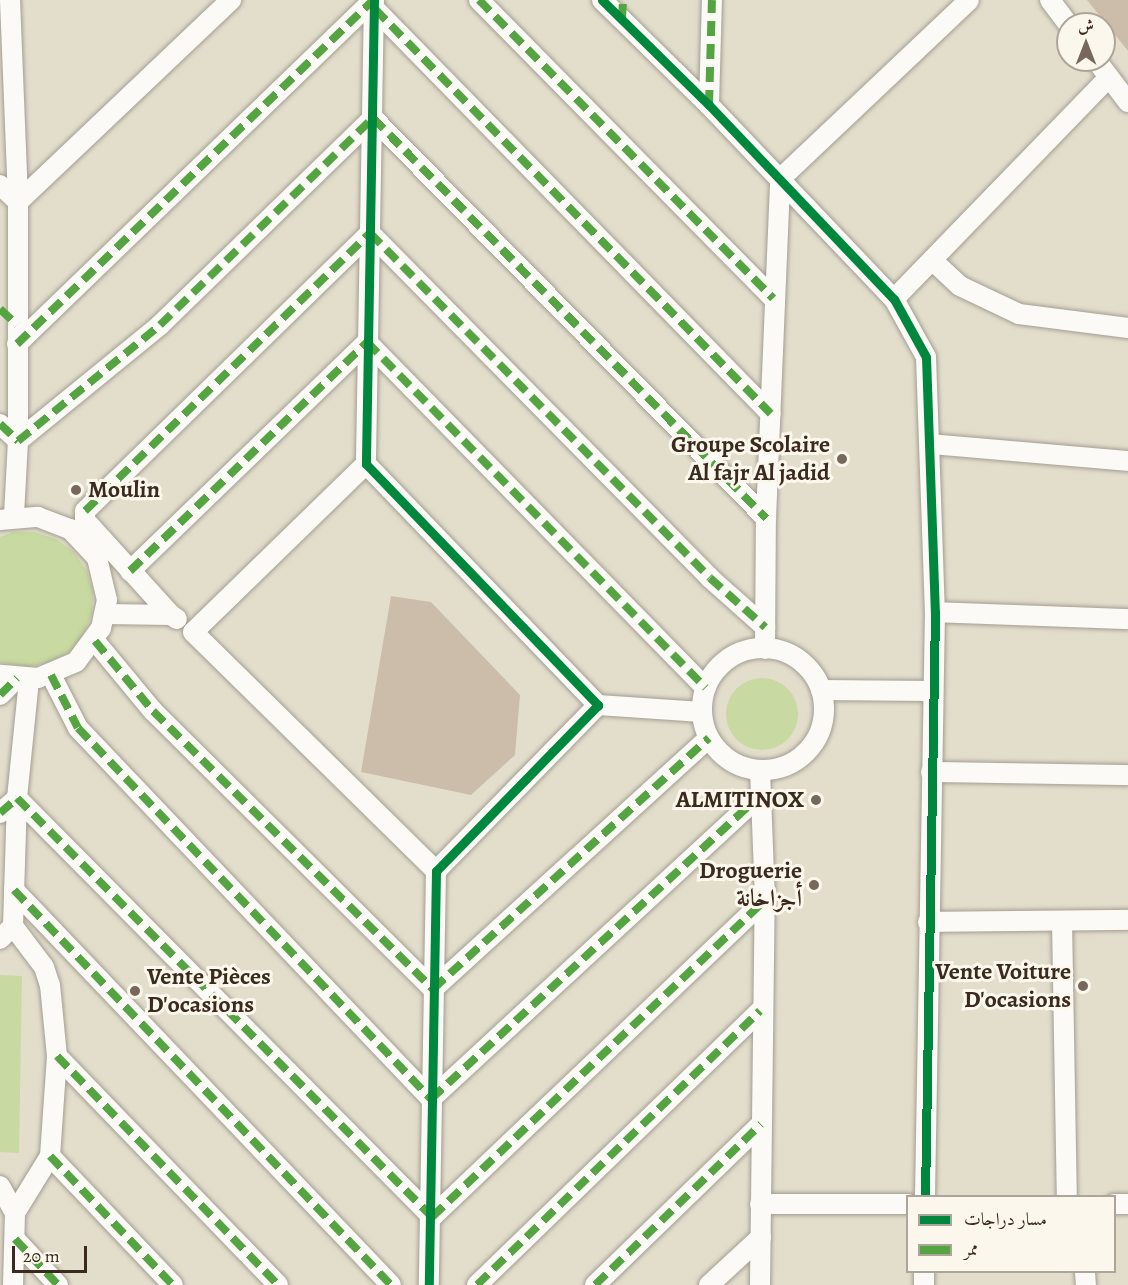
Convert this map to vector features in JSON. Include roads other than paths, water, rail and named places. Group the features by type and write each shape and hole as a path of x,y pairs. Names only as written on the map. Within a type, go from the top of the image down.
{"street":[{"path":"0,695 15,677 51,675 76,662 95,641 105,614 105,579 89,547 60,524 38,517 7,518 18,441 18,202 10,0"},
{"path":"18,202 231,0"},
{"path":"479,0 773,298"},
{"path":"602,0 623,10 709,105 894,299 926,357 935,612 925,1195"},
{"path":"709,105 712,0"},
{"path":"765,649 766,519 773,298 780,179 968,0"},
{"path":"17,334 374,3"},
{"path":"374,3 771,414"},
{"path":"374,3 366,464 598,705 702,712"},
{"path":"1105,72 1127,99"},
{"path":"894,299 1109,77"},
{"path":"18,441 160,325 373,118"},
{"path":"373,118 766,519"},
{"path":"0,185 18,202"},
{"path":"370,233 85,511 85,520 171,615 193,632 436,871"},
{"path":"370,233 710,578 765,627"},
{"path":"932,260 960,286 1019,314 1128,328"},
{"path":"0,309 17,334"},
{"path":"130,571 367,342"},
{"path":"367,342 706,688"},
{"path":"0,424 18,441"},
{"path":"930,444 1128,461"},
{"path":"193,632 366,464"},
{"path":"935,612 1128,619"},
{"path":"105,614 171,615"},
{"path":"95,641 153,711 433,989"},
{"path":"765,649 794,657 809,669 821,690 823,719 811,746 789,764 760,770 730,761 709,738 702,712 706,688 716,670 732,657 765,649"},
{"path":"51,675 78,728 431,1099"},
{"path":"15,677 17,798 14,890 6,932 44,968 50,985 57,1056 50,1156 15,1213"},
{"path":"821,690 932,691"},
{"path":"429,1285 432,1217 431,1099 436,871 598,705"},
{"path":"433,989 709,738"},
{"path":"760,770 765,900 760,1011 760,1285"},
{"path":"931,772 1128,775"},
{"path":"431,1099 761,795"},
{"path":"0,813 17,798"},
{"path":"17,798 432,1217"},
{"path":"14,890 391,1285"},
{"path":"432,1217 765,900"},
{"path":"928,922 1128,920"},
{"path":"1062,921 1067,1195"},
{"path":"477,1285 760,1011"},
{"path":"57,1056 278,1285"},
{"path":"595,1285 761,1124"},
{"path":"50,1156 173,1285"},
{"path":"0,1186 15,1213 13,1285"},
{"path":"760,1204 906,1204"},
{"path":"709,1285 761,1237"},
{"path":"15,1239 58,1285"}],"place":[{"name":"Groupe Scolaire Al fajr Al jadid","path":"842,459"},
{"name":"Moulin","path":"76,490"},
{"name":"ALMITINOX","path":"816,800"},
{"name":"Droguerie أجزاخانة","path":"814,885"},
{"name":"Vente Voiture D'ocasions","path":"1083,986"},
{"name":"Vente Pièces D'ocasions","path":"135,991"}]}
